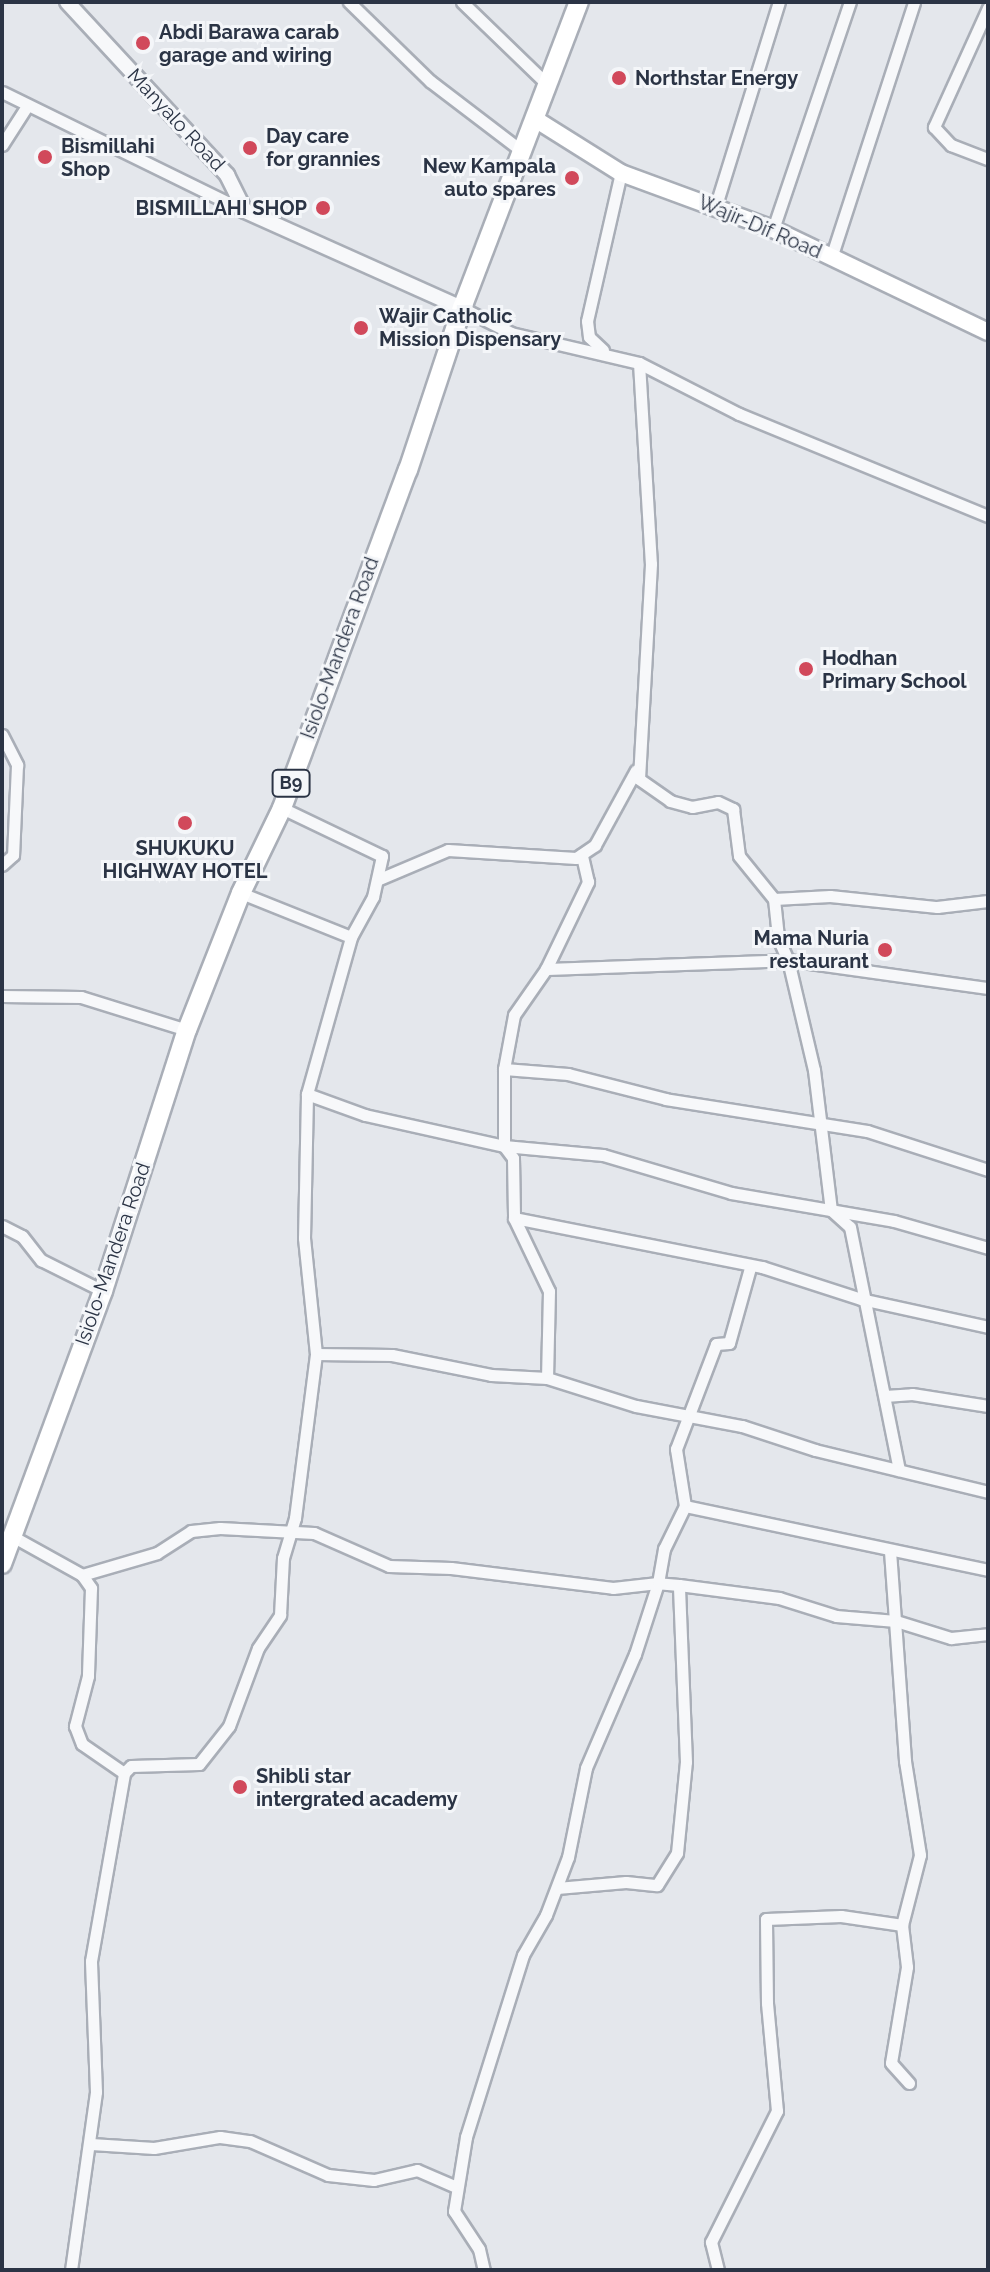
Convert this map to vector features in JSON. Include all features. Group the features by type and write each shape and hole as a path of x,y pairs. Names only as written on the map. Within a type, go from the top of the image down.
{"highway":[{"name":"Isiolo-Mandera Road","path":"2,1564 103,1291 187,1030 241,893 282,808 408,470 462,308 579,2"}],"main road":[{"name":"Wajir-Dif Road","path":"535,119 621,173 716,205 773,229 988,332"}],"street":[{"name":"Manyalo Road","path":"67,2 227,175 245,211"},
{"path":"349,2 430,81 522,151"},
{"path":"462,2 547,84"},
{"path":"716,205 779,2"},
{"path":"773,229 850,2"},
{"path":"831,258 914,2"},
{"path":"988,8 934,127 951,145 988,159"},
{"path":"2,92 245,211 511,333 605,352 639,363 739,414 988,516"},
{"path":"2,145 27,106"},
{"path":"605,352 589,337 587,321 621,173"},
{"path":"377,880 448,850 582,855 595,845 636,770 651,564 639,363"},
{"path":"2,735 17,765 13,855 2,865"},
{"path":"636,770 645,785 670,801 692,807 718,802 733,809 739,856 774,899 778,938 788,960 809,1041 831,1210 850,1227 861,1299 899,1470"},
{"path":"71,2270 91,2144 98,2062 91,1961 124,1773 131,1766 199,1764 229,1726 258,1648 280,1615 290,1529 307,1448 316,1354 304,1238 307,1094 351,937 377,880 382,856 282,808"},
{"path":"547,1378 549,1291 514,1218 513,1158 504,1146 504,1069 514,1015 546,969 588,882 582,855"},
{"path":"241,893 351,937"},
{"path":"774,899 830,896 937,907 988,901"},
{"path":"546,969 788,960 988,988"},
{"path":"2,996 81,997 187,1030"},
{"path":"504,1069 568,1074 666,1099 867,1131 988,1170"},
{"path":"307,1094 365,1115 504,1146 603,1155 731,1193 894,1221 988,1248"},
{"path":"514,1218 696,1252 750,1268 762,1267 861,1299 988,1327"},
{"path":"2,1226 22,1236 41,1260 103,1291"},
{"path":"484,2270 479,2249 454,2211 454,2186 523,1955 557,1888 586,1768 635,1654 658,1583 664,1549 685,1506 676,1449 716,1344 729,1343 750,1268"},
{"path":"316,1354 392,1355 491,1375 547,1378 690,1418 742,1426 988,1492"},
{"path":"885,1396 912,1394 988,1406"},
{"path":"685,1506 988,1570"},
{"path":"82,1575 157,1553 191,1531 290,1529 314,1533 389,1566 451,1568 613,1588 658,1583 679,1585 779,1598 836,1616 896,1621 951,1638 988,1634"},
{"path":"12,1536 82,1575 94,1603 88,1676 75,1726 82,1744 124,1773"},
{"path":"890,1551 905,1761 920,1855 902,1925 907,1967 891,2063 909,2083"},
{"path":"557,1888 657,1885 670,1871 677,1853 686,1762 679,1585"},
{"path":"718,2270 711,2242 777,2111 768,2018 766,1919 841,1916 902,1925"},
{"path":"91,2144 154,2148 220,2137 250,2141 328,2175 374,2180 417,2170 454,2186"}],"place":[{"name":"Abdi Barawa carab garage and wiring","path":"143,43"},
{"name":"Northstar Energy","path":"619,78"},
{"name":"Day care for grannies","path":"250,148"},
{"name":"Bismillahi Shop","path":"45,157"},
{"name":"New Kampala auto spares","path":"572,178"},
{"name":"BISMILLAHI SHOP","path":"323,208"},
{"name":"Wajir Catholic Mission Dispensary","path":"361,328"},
{"name":"Hodhan Primary School","path":"806,669"},
{"name":"SHUKUKU HIGHWAY HOTEL","path":"185,823"},
{"name":"Mama Nuria restaurant","path":"885,950"},
{"name":"Shibli star intergrated academy","path":"240,1787"}]}
